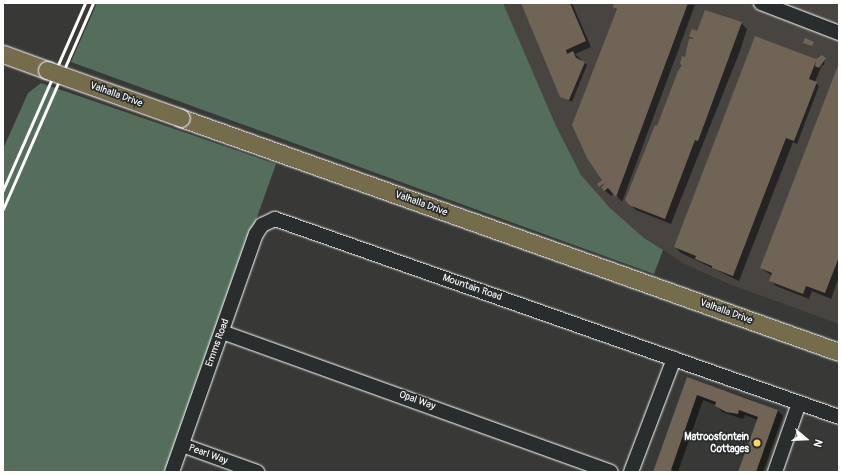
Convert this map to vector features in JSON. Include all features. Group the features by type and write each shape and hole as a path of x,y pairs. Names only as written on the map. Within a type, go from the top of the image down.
{"main road":[{"name":"Valhalla Drive","path":"3,54 839,352"}],"street":[{"path":"761,3 839,33"},
{"name":"Emms Road","path":"172,472 256,234 262,225 270,220"},
{"name":"Mountain Road","path":"270,220 284,220 839,417"},
{"name":"Opal Way","path":"222,332 611,472"},
{"path":"631,472 674,359"},
{"path":"775,472 799,403"},
{"name":"Pearl Way","path":"182,445 257,472"}],"shaded area":[{"path":"503,3 839,3 839,324 729,284 685,264 644,238 610,208 581,175 556,126"}],"green space":[{"path":"97,3 503,3 556,126 581,175 610,208 644,238 663,250 654,274 71,62"},
{"path":"41,83 276,164 166,472 3,472 3,149 28,93"}],"building":[{"path":"521,3 570,3 586,41 566,50 567,54 573,51 576,58 585,62 569,100 560,97"},
{"path":"614,3 688,3 616,197 608,188 604,191 601,187 605,183 599,187 597,184 602,180 587,158 572,125 617,9 613,7"},
{"path":"705,10 742,22 698,141 695,140 665,219 629,205 625,200 655,125 657,126 678,71 682,65 680,64 682,56 685,57 689,39 694,39 689,36 692,29 697,31"},
{"path":"755,36 816,59 822,55 826,58 819,68 815,66 816,61 809,79 817,82 794,141 786,138 733,276 712,268 712,266 695,259 696,256 674,247"},
{"path":"805,38 814,42 812,46 803,43"},
{"path":"839,63 839,257 825,293 806,286 803,294 769,281 772,273 760,268"},
{"name":"Matroosfontein Cottages","path":"687,377 778,410 756,472 738,472 758,417 739,410 738,414 726,412 715,406 716,402 697,395 671,470 676,472 653,472"}],"railway":[{"path":"3,190 85,3"},
{"path":"3,209 93,3"}],"place":[{"name":"Matroosfontein Cottages","path":"757,443"}]}
